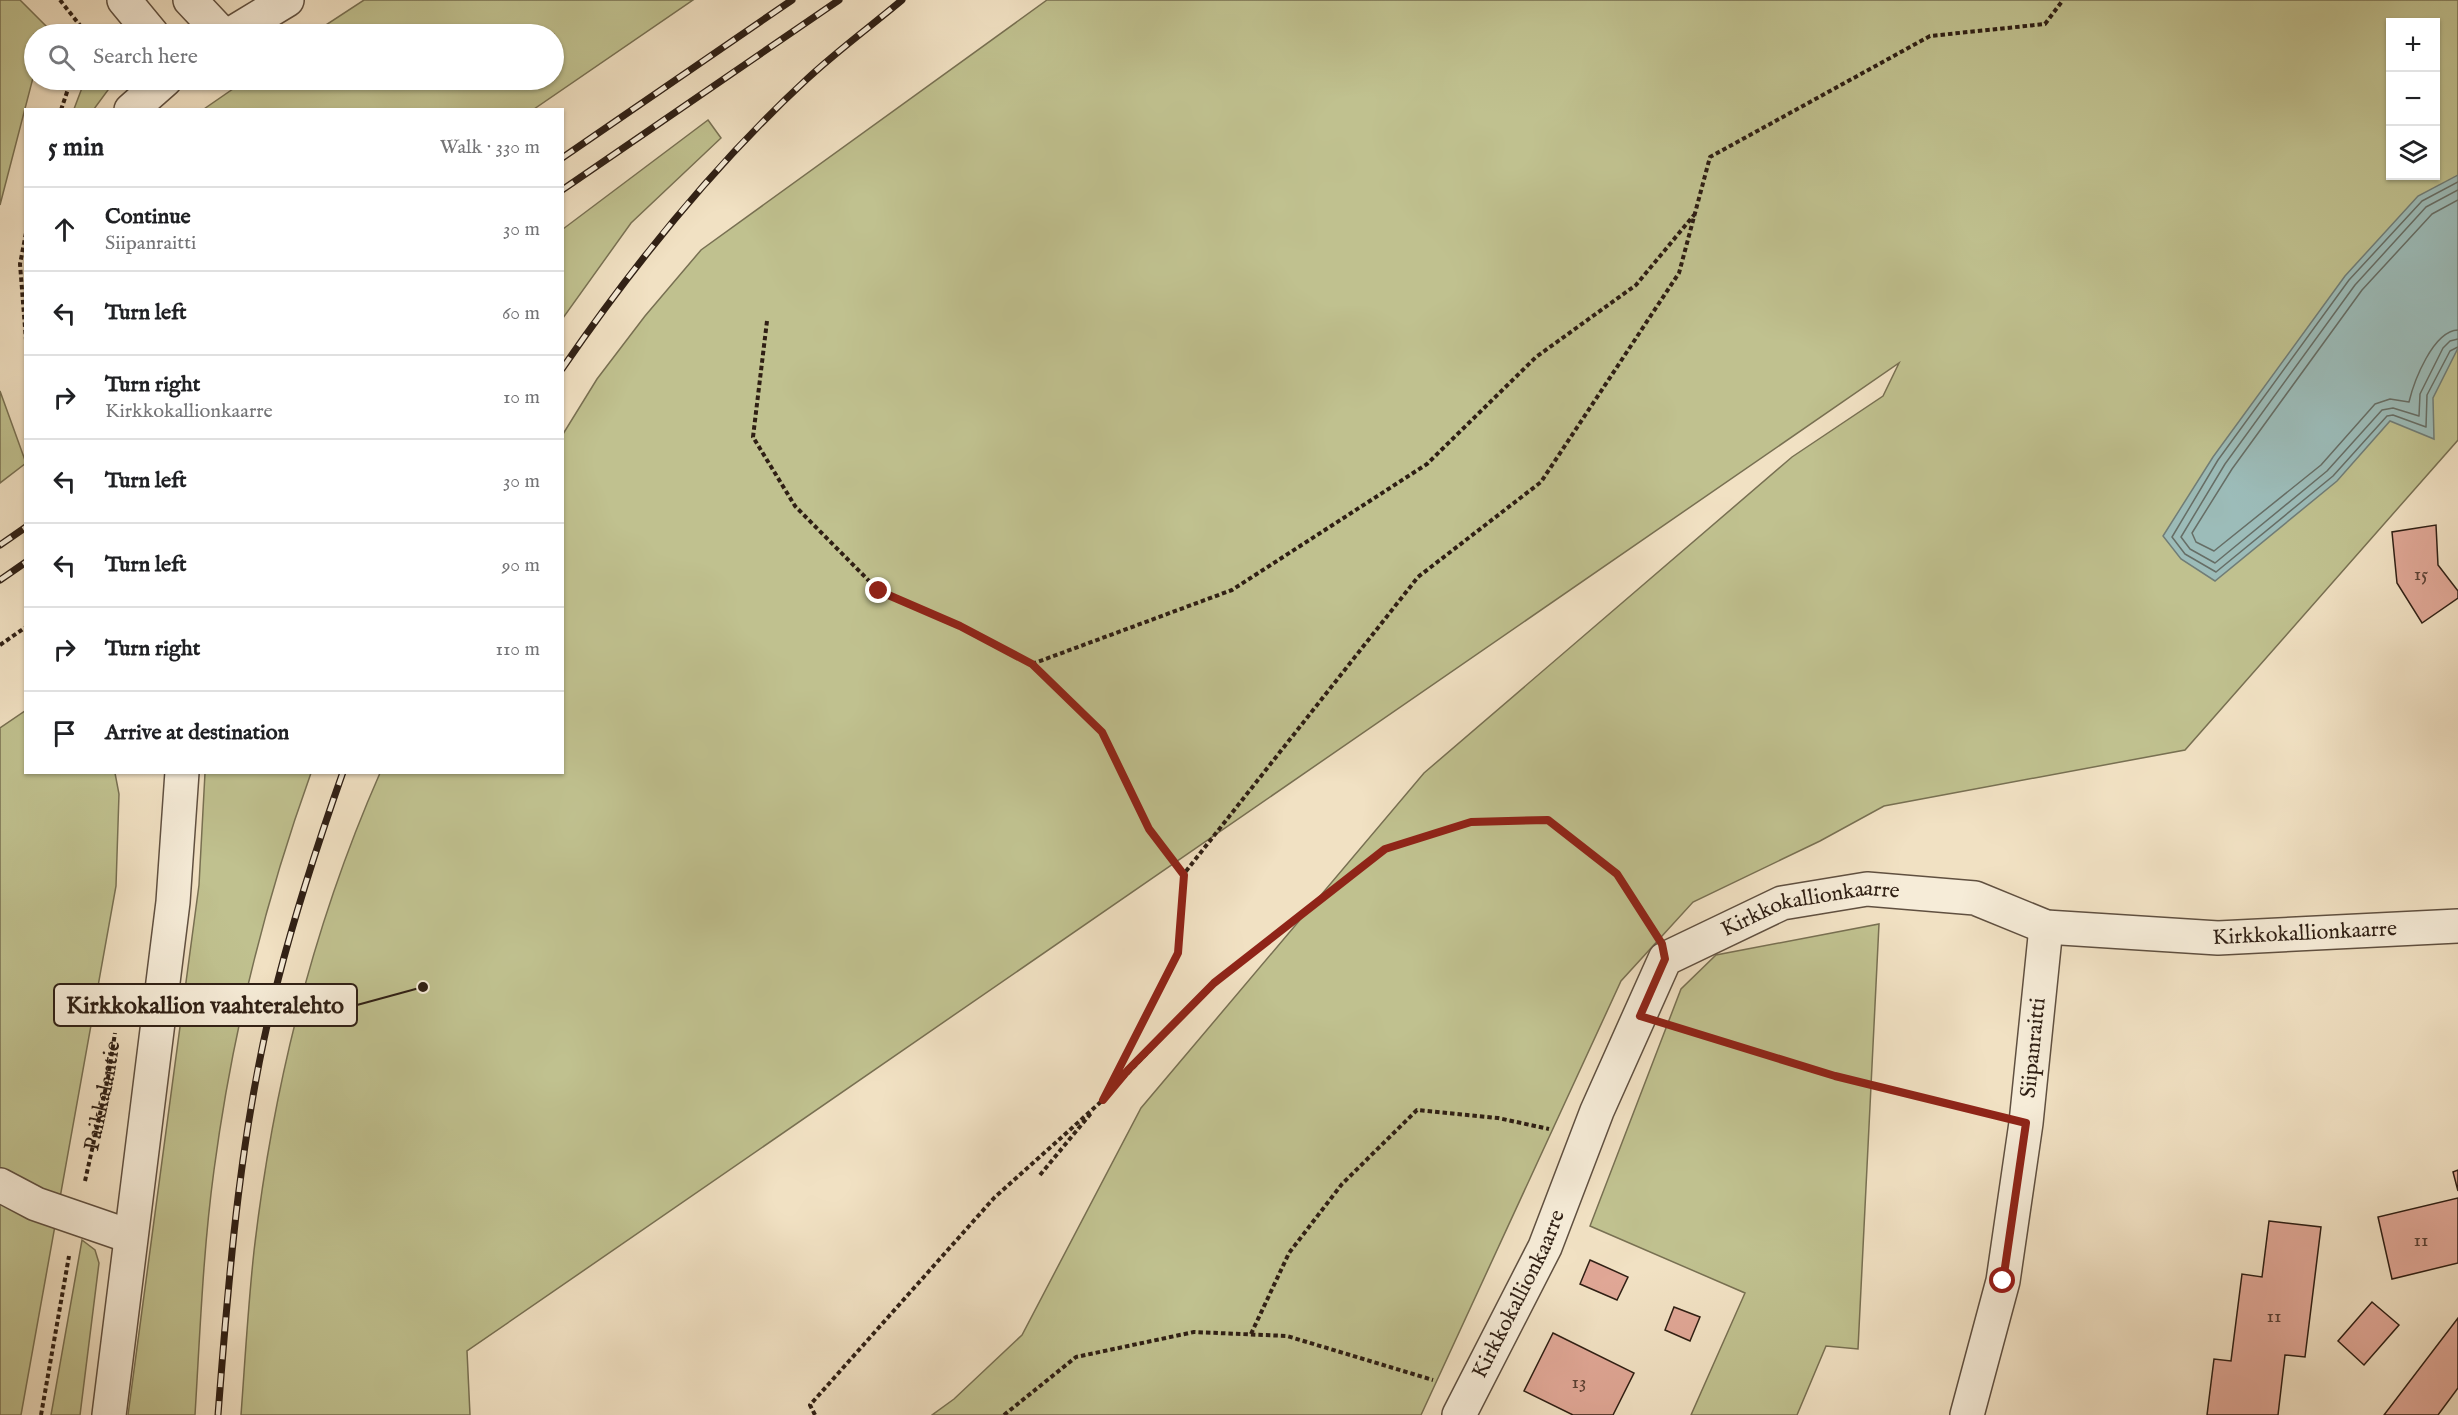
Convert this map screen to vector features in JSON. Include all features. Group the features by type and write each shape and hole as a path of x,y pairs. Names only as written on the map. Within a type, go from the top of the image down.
{"street":[{"path":"124,0 144,24"},
{"path":"190,0 213,24"},
{"path":"247,24 287,0"},
{"path":"133,108 154,90"},
{"name":"Paikkalantie","path":"109,1415 129,1236 173,902 182,774"},
{"name":"Kirkkokallionkaarre","path":"1465,1403 1545,1247 1587,1138 1665,959 1782,903 1866,889 1975,898 2046,927 2218,938 2458,926"},
{"name":"Siipanraitti","path":"1967,1415 2003,1281 2026,1123 2046,927"},
{"path":"0,1185 15,1195 76,1219 129,1236"}],"path":[{"path":"60,0 79,24"},
{"path":"814,1415 810,1405 994,1198 1103,1100 1178,953 1184,875 1418,577 1541,482 1679,273 1710,157 1930,36 2045,24 2064,0"},
{"path":"62,108 68,90"},
{"path":"1032,664 1232,590 1427,464 1536,357 1636,285 1695,214"},
{"path":"24,246 20,273 24,318"},
{"path":"767,321 753,437 795,506 879,591 960,626 1032,664 1102,732 1149,829 1184,875"},
{"path":"0,645 24,628"},
{"path":"1040,1175 1128,1070 1214,983 1385,849 1471,822 1548,820 1617,874 1662,944 1665,959"},
{"path":"1640,1016 1835,1076 2026,1123"},
{"name":"Paikkalantie","path":"41,1415 76,1219 108,1078 115,1031"},
{"path":"1251,1334 1288,1253 1342,1184 1418,1110 1498,1118 1587,1138"},
{"path":"1004,1415 1076,1358 1194,1332 1287,1336 1465,1403"}],"green space":[{"path":"0,0 20,0 44,24 24,24 24,90 30,90 0,205"},
{"path":"364,0 693,0 564,88 564,24 327,24"},
{"path":"1047,0 2458,0 2458,440 2185,750 1884,806 1820,841 1693,902 1621,981 1421,1415 932,1415 954,1399 1022,1335 1141,1108 1424,773 1792,457 1883,396 1899,363 467,1351 470,1415 241,1415 254,1251 272,1129 285,1068 316,947 356,830 380,774 564,774 564,432 597,379 645,316 701,250"},
{"path":"81,90 108,90 95,108 74,108"},
{"path":"232,90 562,90 535,108 205,108"},
{"path":"708,120 721,138 631,223 564,317 564,228"},
{"path":"0,391 24,457 24,465 0,483"},
{"path":"24,712 24,774 115,774 119,794 116,886 21,1415 0,1415 0,728"},
{"path":"205,774 311,774 265,919 230,1069 221,1119 207,1231 195,1415 128,1415 199,885"},
{"path":"1879,924 1858,1349 1826,1346 1797,1415 1691,1415 1745,1293 1590,1226 1681,989 1716,955"},
{"path":"82,1240 95,1250 99,1263 80,1415 51,1415"}],"water":[{"path":"2458,175 2458,348 2433,398 2434,439 2390,421 2337,481 2215,581 2181,559 2163,536 2213,457 2345,276 2418,196"}],"building":[{"path":"2436,525 2438,565 2458,591 2458,598 2422,623 2397,583 2392,532"},
{"path":"2458,1170 2458,1191 2453,1172"},
{"path":"2458,1198 2458,1263 2392,1279 2378,1217"},
{"path":"2269,1221 2321,1227 2305,1357 2285,1355 2278,1415 2207,1415 2214,1359 2231,1361 2242,1274 2262,1277"},
{"path":"1590,1260 1628,1277 1617,1300 1580,1284"},
{"path":"2372,1302 2399,1325 2364,1365 2338,1341"},
{"path":"1674,1307 1700,1317 1690,1341 1665,1330"},
{"path":"2458,1318 2458,1388 2438,1415 2384,1415"},
{"path":"1553,1333 1634,1373 1613,1415 1573,1415 1524,1391"}],"railway":[{"path":"564,157 792,0"},
{"path":"564,189 839,0"},
{"path":"564,366 647,254 740,146 818,69 902,0"},
{"path":"0,545 24,528"},
{"path":"0,580 24,563"},
{"path":"218,1415 238,1196 265,1033 308,875 342,774"}],"place":[{"name":"Kirkkokallion vaahteralehto","path":"423,987"}],"route":[{"path":"879,591 960,626 1032,664 1102,732 1149,829 1184,875 1178,953 1103,1100 1128,1070 1214,983 1385,849 1471,822 1548,820 1617,874 1662,944 1665,959 1640,1016 1721,1043 1835,1076 2026,1123 2003,1281"}]}
